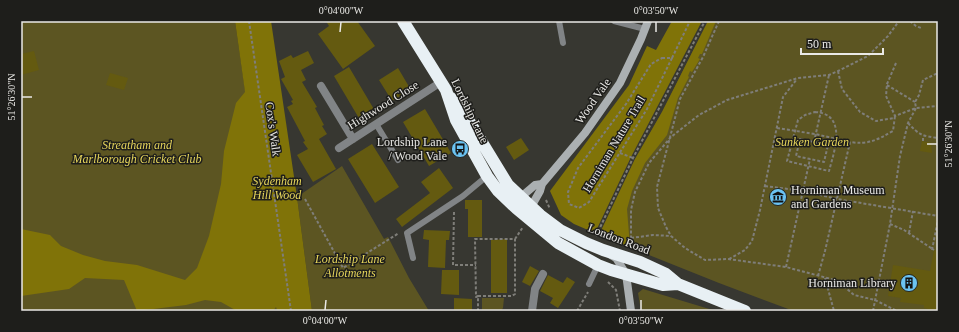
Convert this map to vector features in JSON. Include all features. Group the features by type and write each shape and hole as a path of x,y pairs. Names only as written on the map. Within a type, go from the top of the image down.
{"highway":[{"name":"Lordship Lane","path":"403,21 443,86 456,120 487,176 498,191 517,210"},
{"name":"London Road","path":"443,86 464,113 508,185 531,207 560,230 603,250 640,262 666,274 678,284 745,311"},
{"name":"London Road","path":"517,210 558,243 598,265 663,285 678,284"}],"street":[{"name":"Wood Vale","path":"531,207 542,184 585,133 620,83 648,21"},
{"path":"321,86 353,138"},
{"name":"Highwood Close","path":"338,148 376,124 443,86"},
{"name":"Wood Vale","path":"521,197 535,185 542,184"},
{"path":"603,250 616,258 626,274 631,311"},
{"path":"532,311 535,289 543,274"}],"lane":[{"path":"559,21 563,43"},
{"path":"614,21 645,29"},
{"path":"376,124 398,160"},
{"path":"413,258 407,233 463,196 487,176"},
{"path":"589,284 598,265"}],"path":[{"name":"Cox's Walk","path":"249,21 291,311"},
{"name":"Horniman Nature Trail","path":"672,58 662,58 651,64 626,104 578,168 568,192 569,204 579,208 590,202 647,109 672,58 690,21"},
{"path":"596,234 633,158 705,21"},
{"path":"719,21 703,57 680,99 657,187 658,208 671,236 685,248 705,260 728,259 786,267 840,283 854,295 875,300 897,311"},
{"path":"633,253 634,248 631,238 631,210 635,192 649,163 671,137 699,115 727,100 798,78 829,75 868,56 888,36 899,21"},
{"path":"910,21 921,28"},
{"path":"778,128 861,144 876,140 893,131 895,117 886,96 887,85 896,63"},
{"path":"838,71 842,90 860,112 876,121 895,117 916,108 938,106"},
{"path":"873,311 893,207 900,156 908,123 916,108 915,102 919,95 923,80 938,73"},
{"path":"814,142 829,75"},
{"path":"728,259 745,250 752,241 778,128 783,97 798,78"},
{"path":"887,85 915,102"},
{"path":"820,113 826,115 832,120 836,130 837,139 829,171 786,161 798,120 805,115 820,113"},
{"path":"908,123 914,130 923,136 938,138 937,146"},
{"path":"923,136 923,142"},
{"path":"800,139 814,142 828,145 824,162 796,156 800,139"},
{"path":"818,276 850,142"},
{"path":"620,153 633,158"},
{"path":"786,267 810,159"},
{"path":"765,186 803,191 837,199 893,207 938,216"},
{"path":"305,198 343,268 390,240"},
{"path":"546,200 551,209"},
{"path":"454,202 453,265 476,265"},
{"path":"909,234 912,211"},
{"path":"890,224 904,230 933,250 938,220"},
{"path":"478,296 512,296 515,294 515,239 518,233"},
{"path":"631,238 653,235 671,236"},
{"path":"478,311 478,296 476,297 475,239 515,239"},
{"path":"825,278 834,311"},
{"path":"604,279 616,290 620,311"},
{"path":"577,311 588,292"}],"green space":[{"name":"Streatham and Marlborough Cricket Club","path":"21,21 235,21 277,311 21,311"},
{"name":"Sydenham Hill Wood","path":"235,21 271,21 312,311 277,311 276,307 273,311 237,311 221,302 205,300 186,305 137,311 124,280 85,278 69,289 21,296 21,229 50,235 61,246 83,255 105,261 137,265 185,280 197,268 209,236 221,184 224,151 236,103 245,92"},
{"path":"672,21 702,21 631,157 595,233 574,224 561,215 550,191 629,85 647,46 656,50"},
{"name":"Horniman Museum and Gardens","path":"708,21 938,21 938,311 791,310 599,235 635,159 662,112"},
{"path":"708,21 716,21 702,54 700,54 698,58 700,59 692,72 690,71 689,77 678,98 667,135 645,163 632,191 627,209 630,247 599,235 635,159 662,112"},
{"name":"Lordship Lane Allotments","path":"342,166 384,239 388,237 409,278 429,311 312,311 297,197"},
{"path":"643,289 716,311 641,311 638,293"},
{"path":"482,298 504,298 503,308 501,311 482,311"}],"building":[{"path":"326,21 357,21 375,46 343,69 318,34 329,26"},
{"path":"34,51 39,70 21,75 21,54"},
{"path":"308,51 314,63 301,70 306,80 302,82 317,107 315,108 327,134 319,139 336,169 313,182 297,155 308,149 303,142 305,141 287,107 293,104 291,101 293,100 281,79 285,77 279,61 291,55 293,58"},
{"path":"349,67 375,111 360,120 334,76"},
{"path":"398,68 411,90 392,101 379,80"},
{"path":"110,73 128,78 124,90 106,85"},
{"path":"425,109 451,153 429,166 403,122"},
{"path":"521,138 529,150 514,160 506,147"},
{"path":"922,141 931,143 932,153 920,151"},
{"path":"372,144 399,187 375,203 348,159"},
{"path":"439,168 453,188 402,227 396,219 430,193 421,182"},
{"path":"465,200 482,200 482,237 468,237 468,209 465,209"},
{"path":"424,230 450,231 449,240 446,240 445,268 428,267 429,240 423,239"},
{"path":"507,239 507,293 491,293 491,240"},
{"name":"Horniman Library","path":"934,250 938,251 938,311 924,308 924,305 900,302 901,298 888,296 893,265 930,271"},
{"path":"530,266 539,271 530,286 522,282"},
{"path":"442,270 459,270 459,295 441,294"},
{"path":"548,275 563,283 567,277 575,282 558,308 550,303 553,298 540,291"},
{"path":"454,298 472,299 472,311 454,311"}],"place":[{"name":"Lordship Lane / Wood Vale","path":"460,149"},
{"name":"Horniman Museum and Gardens","path":"778,197"},
{"name":"Horniman Library","path":"909,283"}],"park label":[{"name":"Sunken Garden","path":"812,142"}]}
